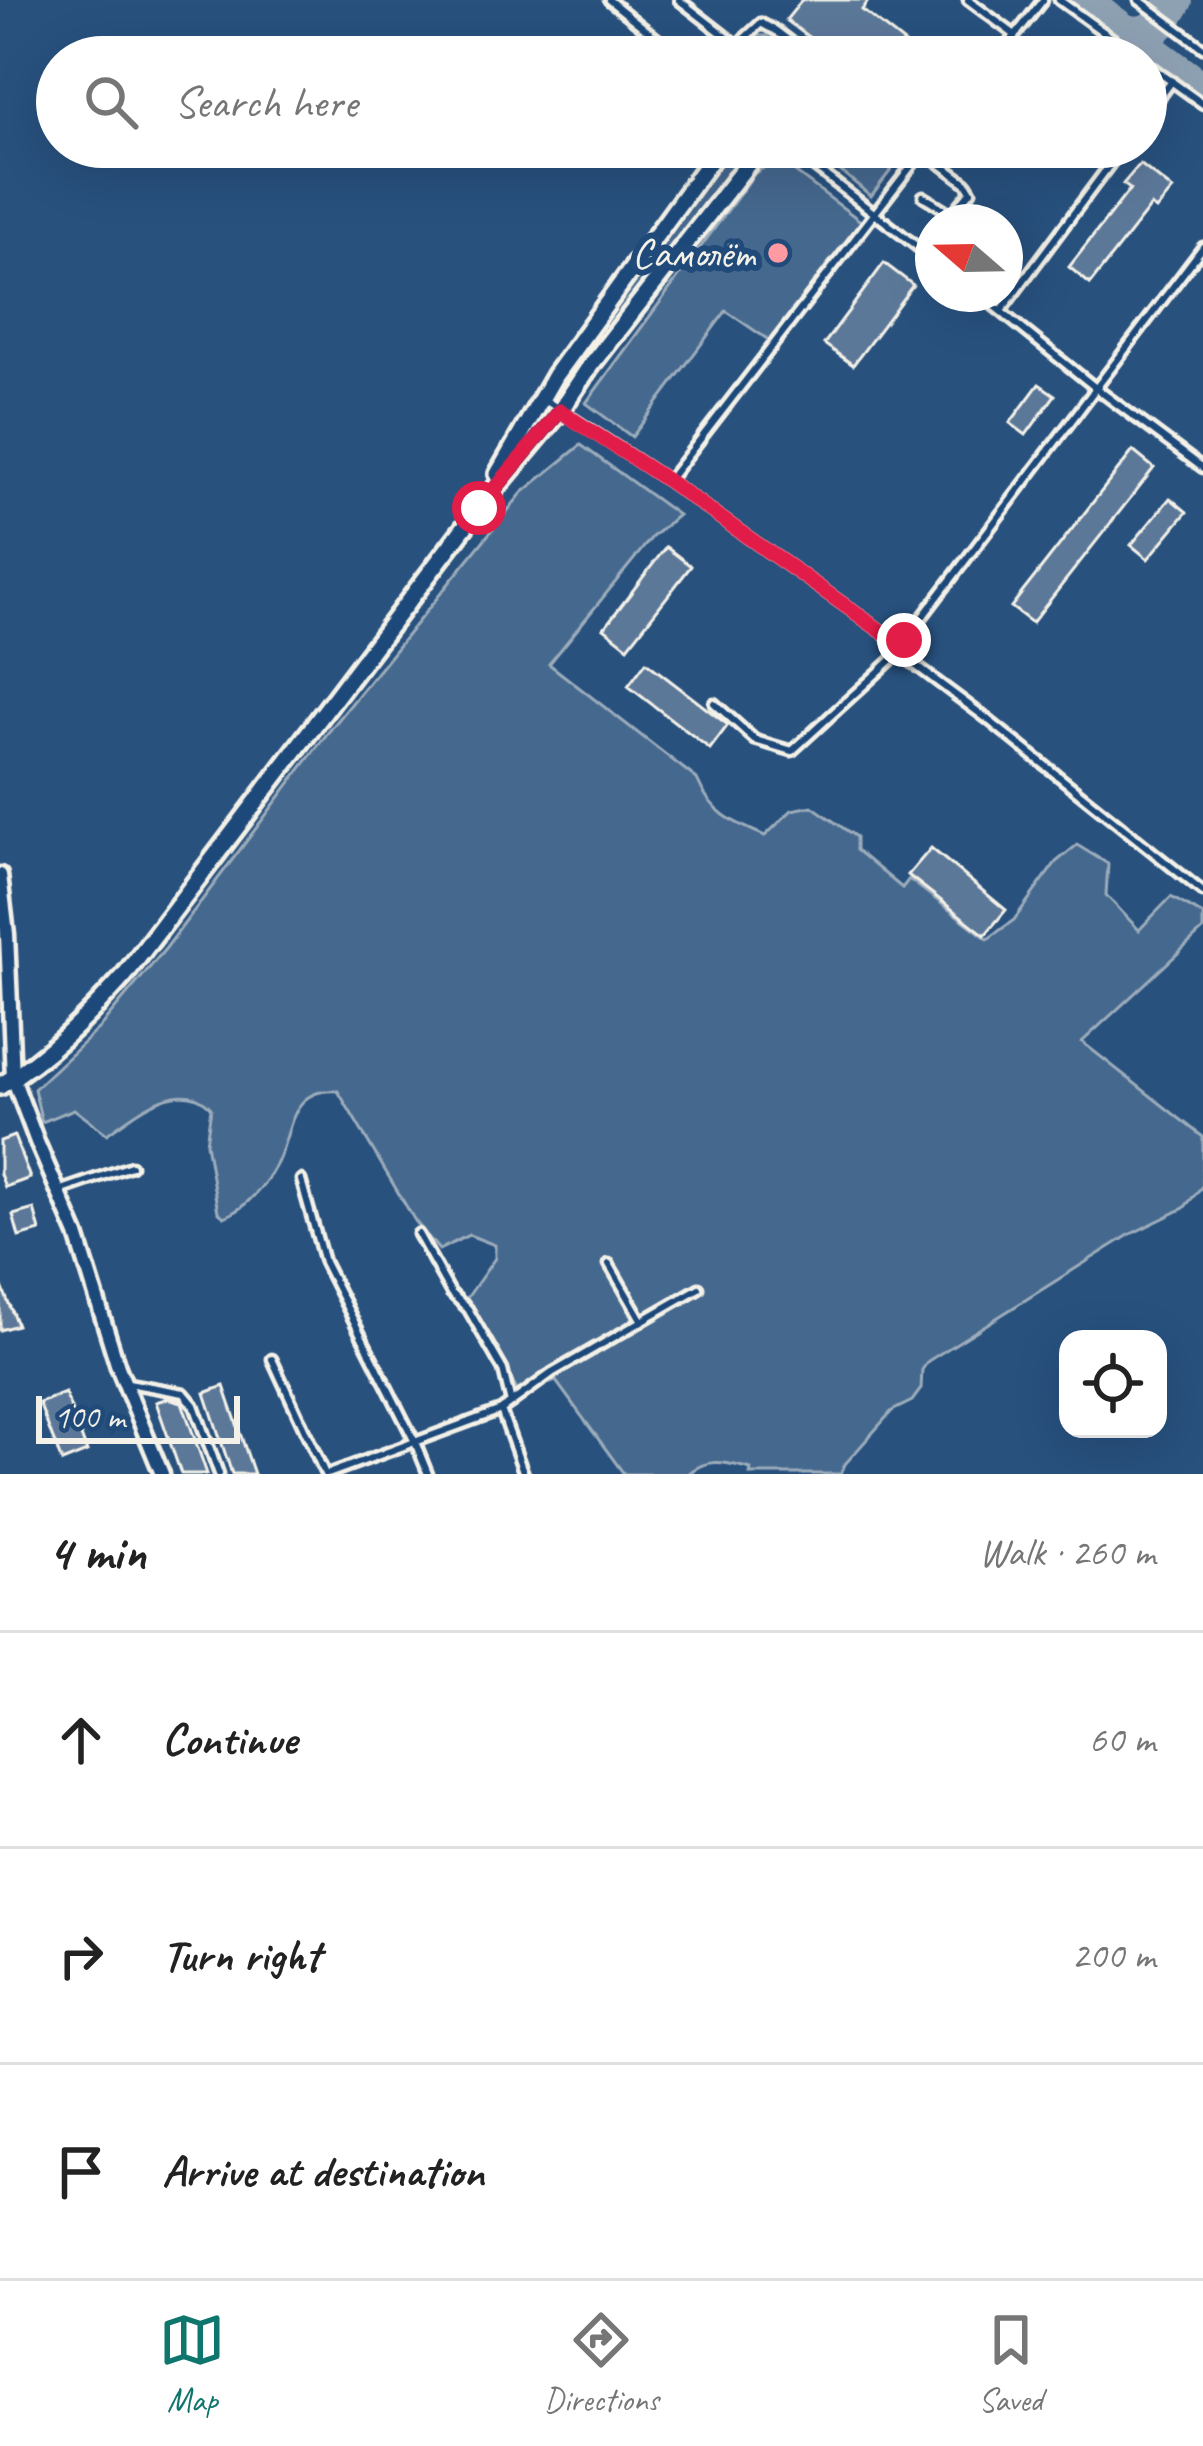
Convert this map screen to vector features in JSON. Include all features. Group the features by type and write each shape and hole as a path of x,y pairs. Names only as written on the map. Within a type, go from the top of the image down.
{"street":[{"path":"479,508 555,375 705,168"},
{"path":"7,1082 49,1052 124,976 744,168"},
{"path":"0,875 8,934 7,1082 77,1235 125,1384 162,1474"}],"lane":[{"path":"609,0 654,36"},
{"path":"680,0 726,36"},
{"path":"968,0 1015,35 1043,0"},
{"path":"1059,0 1109,36"},
{"path":"1139,0 1203,48"},
{"path":"747,36 761,23 783,36"},
{"path":"1167,78 1203,104"},
{"path":"1167,88 1172,81"},
{"path":"815,168 915,246"},
{"path":"668,481 910,168"},
{"path":"923,196 952,214 971,191 947,168"},
{"path":"1023,281 1107,168"},
{"path":"542,398 884,633 904,640 1203,247"},
{"path":"1002,312 1203,468"},
{"path":"884,633 899,653 1203,892"},
{"path":"714,703 755,740 792,751 899,653"},
{"path":"59,1191 130,1166"},
{"path":"301,1180 324,1262 428,1474"},
{"path":"418,1234 503,1370 512,1402"},
{"path":"609,1264 642,1321"},
{"path":"272,1359 327,1474 501,1410 552,1373 699,1288"},
{"path":"125,1384 184,1393 194,1405 219,1474"},
{"path":"501,1410 524,1474"}],"shaded area":[{"path":"715,168 733,168 573,381 562,380"},
{"path":"764,168 791,169 862,222 770,341 726,311 632,437 586,403 755,173"},
{"path":"837,168 893,168 871,196"},
{"path":"581,445 678,515 652,537 549,664 697,779 724,815 765,836 792,810 812,806 856,837 856,850 902,888 909,879 988,939 1014,920 1056,862 1077,845 1108,864 1106,895 1139,930 1171,897 1203,915 1203,930 1082,1042 1203,1137 1203,1185 1184,1208 1129,1235 928,1361 922,1370 921,1389 912,1401 892,1411 841,1474 750,1474 751,1469 718,1463 688,1474 624,1474 556,1381 519,1394 467,1298 495,1258 495,1245 469,1235 439,1250 415,1221 338,1091 322,1092 301,1103 267,1179 248,1202 224,1217 218,1212 206,1143 211,1108 199,1099 186,1095 158,1101 107,1134 74,1109 42,1122 34,1089 100,1027 166,948 326,735 522,493"}],"building":[{"path":"802,0 869,0 862,10 895,36 807,36 786,20"},
{"path":"1137,168 1145,168 1173,190 1156,210 1151,206 1090,284 1069,267 1130,189 1123,184"},
{"path":"884,263 913,285 853,365 824,344"},
{"path":"1039,384 1055,395 1026,435 1010,423"},
{"path":"1133,451 1154,468 1032,623 1011,607"},
{"path":"1170,498 1187,512 1148,559 1131,545"},
{"path":"666,547 691,566 628,647 604,628"},
{"path":"646,662 728,725 710,749 628,686"},
{"path":"931,848 1006,910 985,935 908,875"},
{"path":"14,1136 30,1178 5,1187 0,1141"},
{"path":"34,1209 40,1231 19,1237 13,1215"},
{"path":"0,1281 17,1325 0,1330"},
{"path":"224,1386 254,1474 232,1474 205,1393"},
{"path":"65,1393 87,1452 62,1462 39,1403"},
{"path":"168,1398 182,1402 207,1474 181,1474 156,1402"}],"taxiway":[{"path":"1081,0 1130,36"},
{"path":"1126,32 1150,31 1175,0"},
{"path":"1167,63 1203,90"}],"place":[{"name":"Самолёт","path":"778,253"}],"route":[{"path":"479,508 560,411 884,633 904,640"}]}
